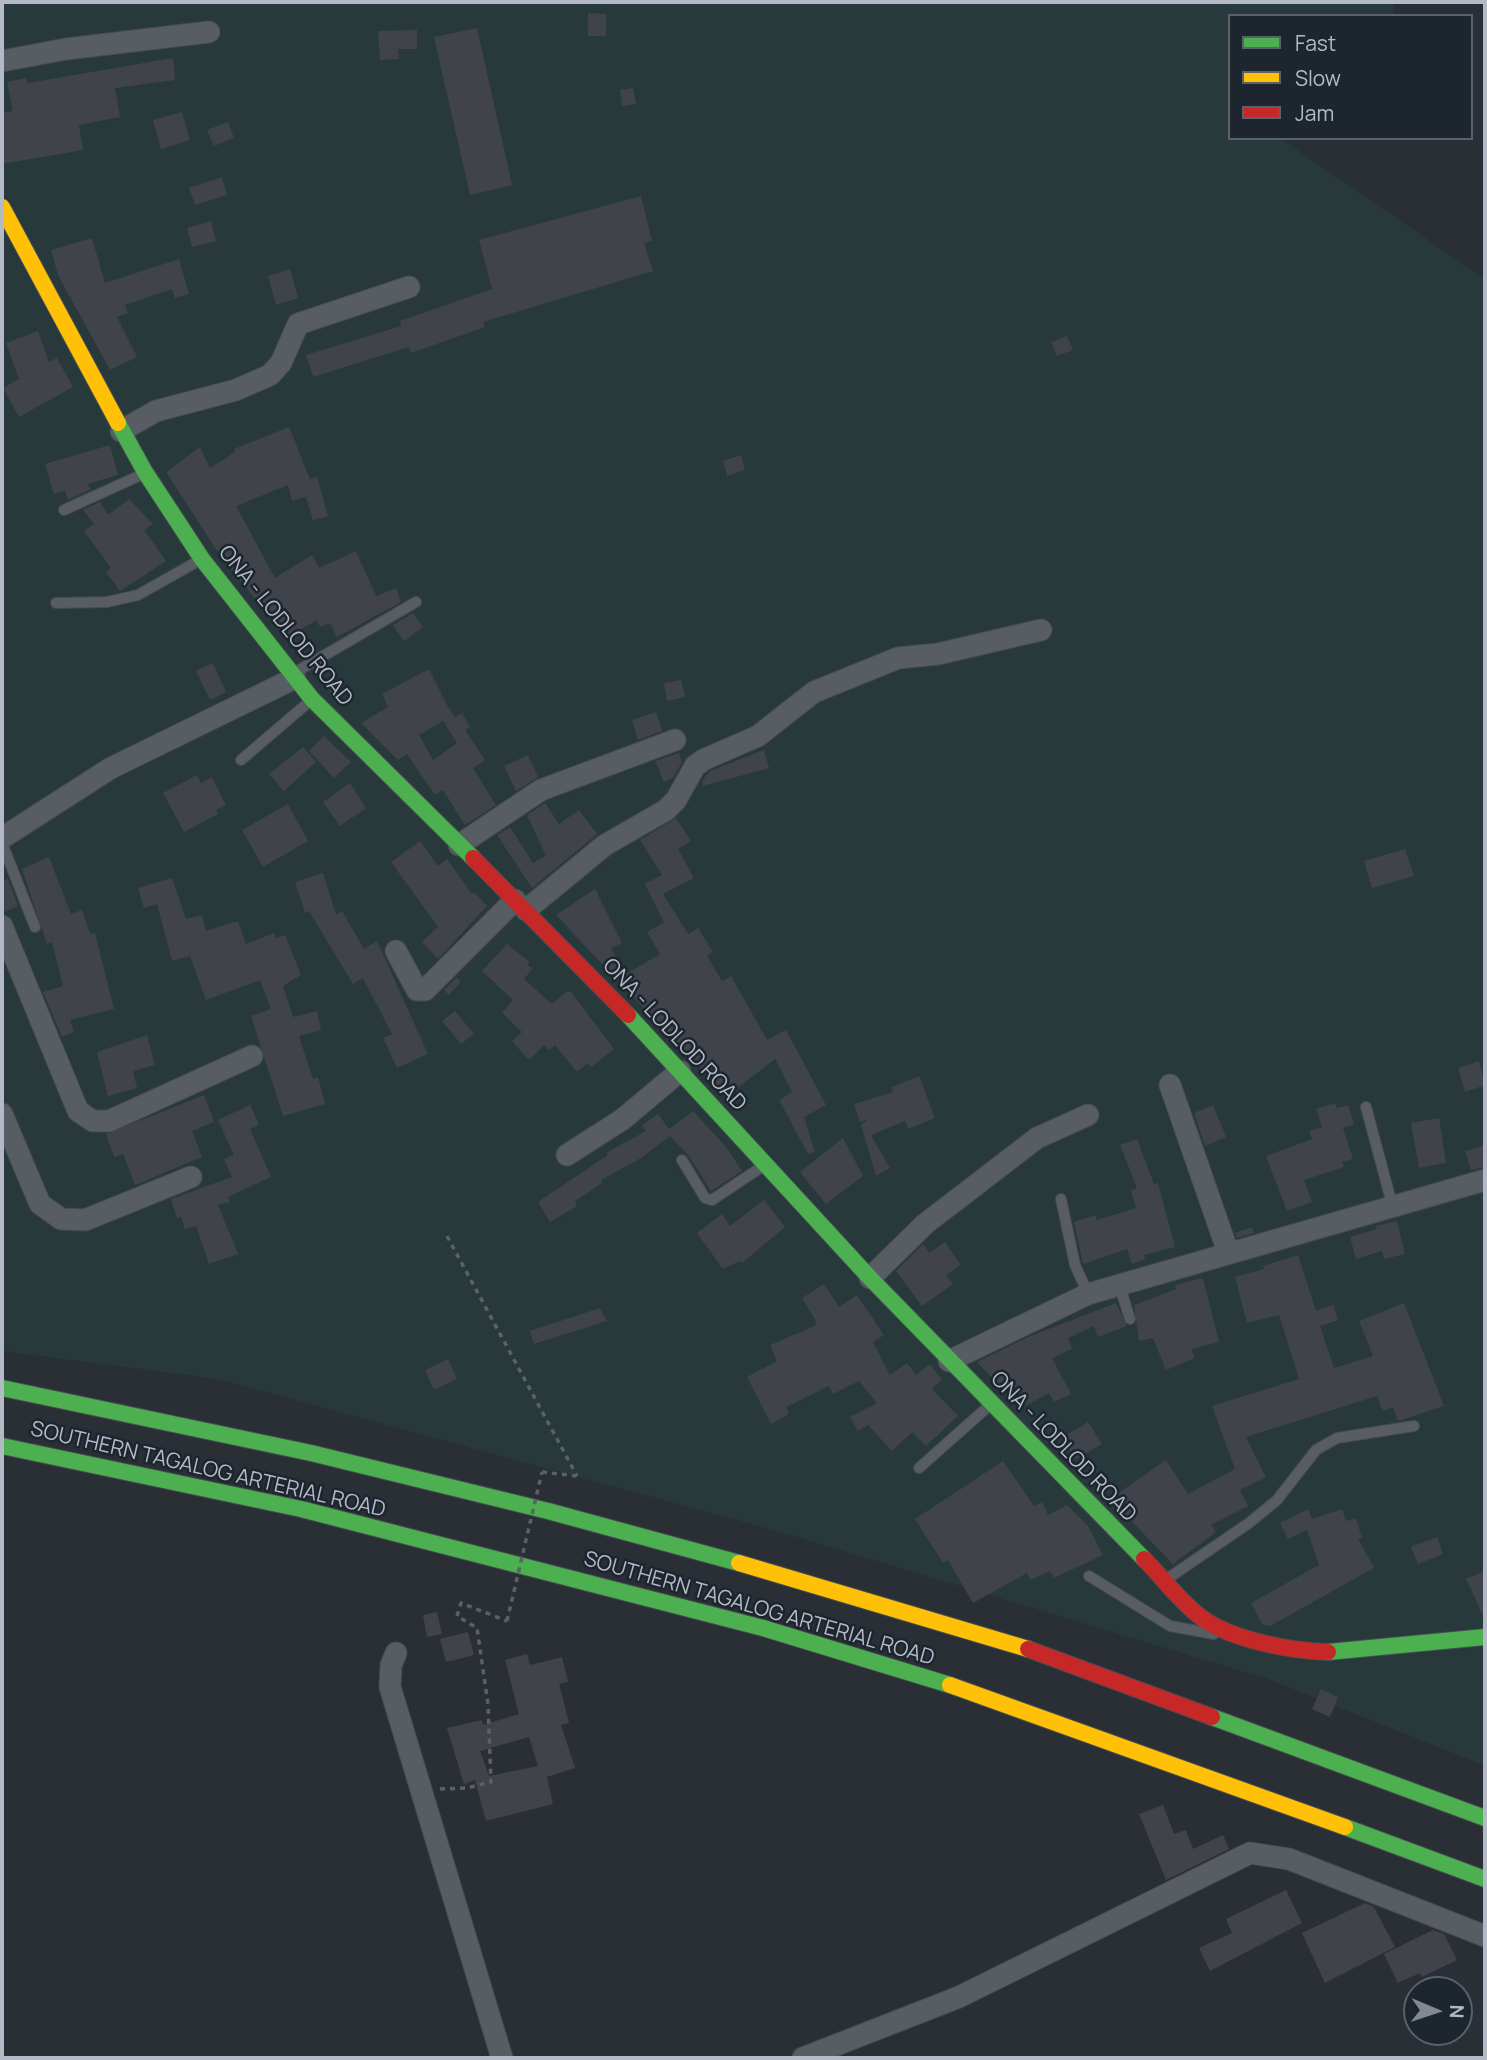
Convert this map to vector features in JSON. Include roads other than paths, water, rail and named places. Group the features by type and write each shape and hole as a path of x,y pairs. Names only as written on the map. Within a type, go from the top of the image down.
{"main road":[{"name":"ONA - LODLOD ROAD","path":"2,207 145,472 202,559 312,699 594,978 870,1278 1202,1618 1237,1636 1321,1652 1356,1652 1448,1637 1485,1637"},
{"name":"SOUTHERN TAGALOG ARTERIAL ROAD","path":"2,1388 324,1456 548,1511 780,1574 1012,1643 1485,1818"},
{"name":"SOUTHERN TAGALOG ARTERIAL ROAD","path":"2,1446 301,1509 763,1628 993,1698 1485,1879"}],"street":[{"path":"2,61 65,49 209,33"},
{"path":"121,431 156,411 223,394 270,375 281,363 298,324 409,288"},
{"path":"396,951 417,990 425,990 521,905 606,845 666,810 676,800 695,766 758,736 829,684 898,658 938,654 1041,630"},
{"path":"2,841 111,768 294,676"},
{"path":"459,845 541,790 676,740"},
{"path":"2,926 78,1111 93,1121 108,1121 252,1056"},
{"path":"567,1155 623,1119 680,1071"},
{"path":"1170,1085 1228,1252"},
{"path":"2,1114 40,1204 61,1219 85,1220 191,1177"},
{"path":"870,1278 925,1224 1037,1138 1088,1115"},
{"path":"949,1361 1088,1294 1392,1204 1485,1180"},
{"path":"396,1653 391,1665 390,1688 502,2058"},
{"path":"803,2058 959,1997 1250,1853 1289,1859 1485,1936"}],"lane":[{"path":"64,510 145,472"},
{"path":"56,603 107,602 138,595 202,559"},
{"path":"294,676 416,602"},
{"path":"241,760 312,699"},
{"path":"2,841 35,927"},
{"path":"1366,1107 1392,1204"},
{"path":"682,1160 705,1198 712,1200 765,1165"},
{"path":"1061,1199 1075,1265 1088,1294"},
{"path":"1119,1284 1130,1319"},
{"path":"919,1468 991,1404"},
{"path":"1164,1580 1249,1523 1277,1500 1316,1450 1337,1438 1414,1426"},
{"path":"1088,1576 1170,1626 1195,1633 1237,1636"}]}
